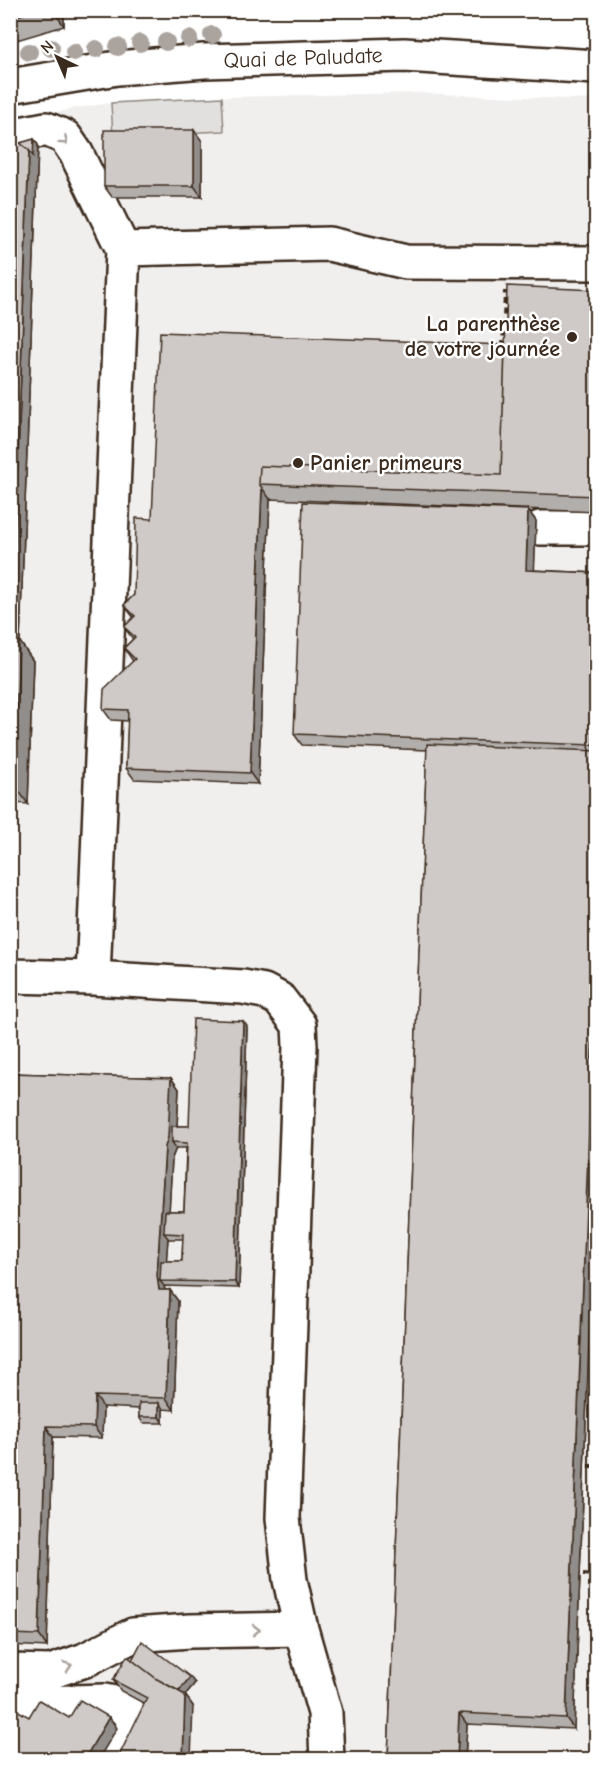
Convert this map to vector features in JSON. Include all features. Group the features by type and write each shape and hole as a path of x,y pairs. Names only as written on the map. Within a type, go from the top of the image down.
{"street":[{"name":"Quai de Paludate","path":"10,86 117,68 204,61 404,55 597,67"},
{"path":"10,136 46,129 65,137 76,153 123,249 93,978"},
{"path":"123,249 329,243 406,262 597,263"},
{"path":"540,528 597,528"},
{"path":"10,976 93,978 243,987 264,991 279,999 299,1025 300,1058 284,1518 290,1580 301,1629 325,1713 327,1760"},
{"path":"10,1671 50,1672 85,1660 133,1635 190,1631 301,1629"},
{"path":"10,1704 104,1701 119,1704 134,1718 133,1730 115,1760"}],"path":[{"path":"502,347 505,278 508,262"},
{"path":"588,1466 597,1467"},
{"path":"583,1574 597,1575"}],"shaded area":[{"path":"415,93 596,100 596,1759 11,1759 10,123 76,108 111,103 222,97"},
{"path":"222,97 224,131 113,136 111,103"}],"building":[{"path":"10,10 37,10 10,18"},
{"path":"104,130 194,130 194,186 104,186"},
{"path":"14,138 29,150 10,641 10,139"},
{"path":"34,139 33,156 20,143"},
{"path":"507,286 597,290 597,496 259,484 260,466 501,475"},
{"path":"160,332 505,345 501,475 260,466 259,484 262,488 250,773 126,768 128,710 103,709 104,689 135,659 124,648 135,637 124,627 135,616 124,605 134,595 136,518 152,519"},
{"path":"303,502 528,510 526,570 597,573 597,720 593,719 593,745 294,734"},
{"path":"10,641 19,641 14,784 10,784"},
{"path":"427,744 597,751 597,924 566,1718 459,1713 457,1760 388,1760"},
{"path":"193,1019 243,1021 235,1282 160,1281 161,1261 182,1261 183,1234 164,1233 165,1211 184,1211 187,1143 172,1142 172,1126 189,1126"},
{"path":"10,1073 171,1078 157,1275 159,1290 170,1290 166,1398 95,1396 94,1427 46,1426 39,1635 10,1634"},
{"path":"139,1403 159,1403 159,1417 139,1417"},
{"path":"142,1641 190,1677 179,1691 157,1679 132,1660"},
{"path":"127,1656 157,1679 185,1695 183,1760 117,1760 147,1698 113,1680"},
{"path":"39,1700 69,1718 80,1700 109,1717 84,1760 10,1760 10,1706 29,1717"}],"place":[{"name":"La parenthèse de votre journée","path":"572,337"},
{"name":"Panier primeurs","path":"298,463"}]}
